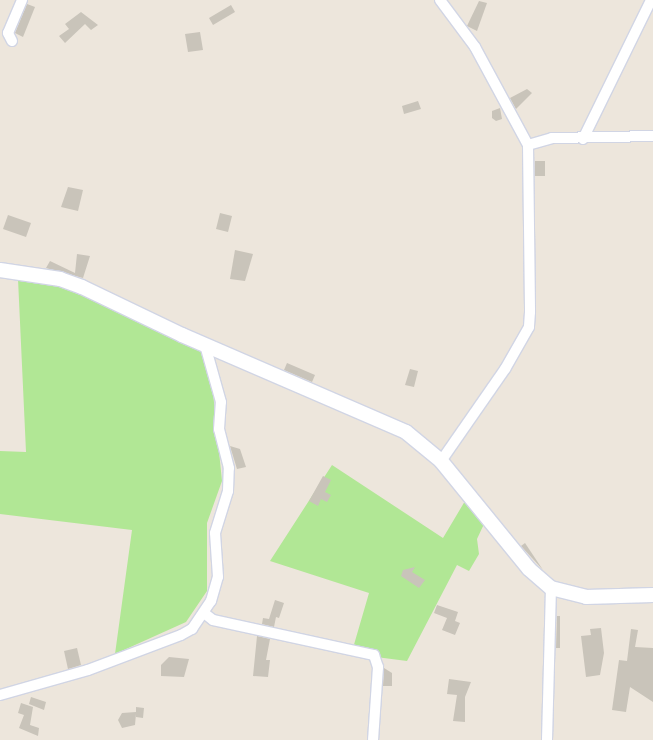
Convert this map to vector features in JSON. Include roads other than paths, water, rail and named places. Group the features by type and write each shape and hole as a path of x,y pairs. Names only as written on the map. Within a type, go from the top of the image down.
{"main road":[{"path":"0,270 60,279 82,287 205,345 406,432 441,461 528,569 551,588 586,597 653,595"}],"street":[{"path":"12,41 8,33 22,0"},
{"path":"440,0 475,47 528,145 529,327 505,369 441,461"},
{"path":"583,139 651,0"},
{"path":"528,145 544,139 653,136"},
{"path":"0,694 88,670 181,635 192,629 204,613 218,577 215,533 229,478 219,429 221,402 205,345"},
{"path":"547,740 551,588"},
{"path":"204,613 214,620 374,655 378,667 373,740"}]}
